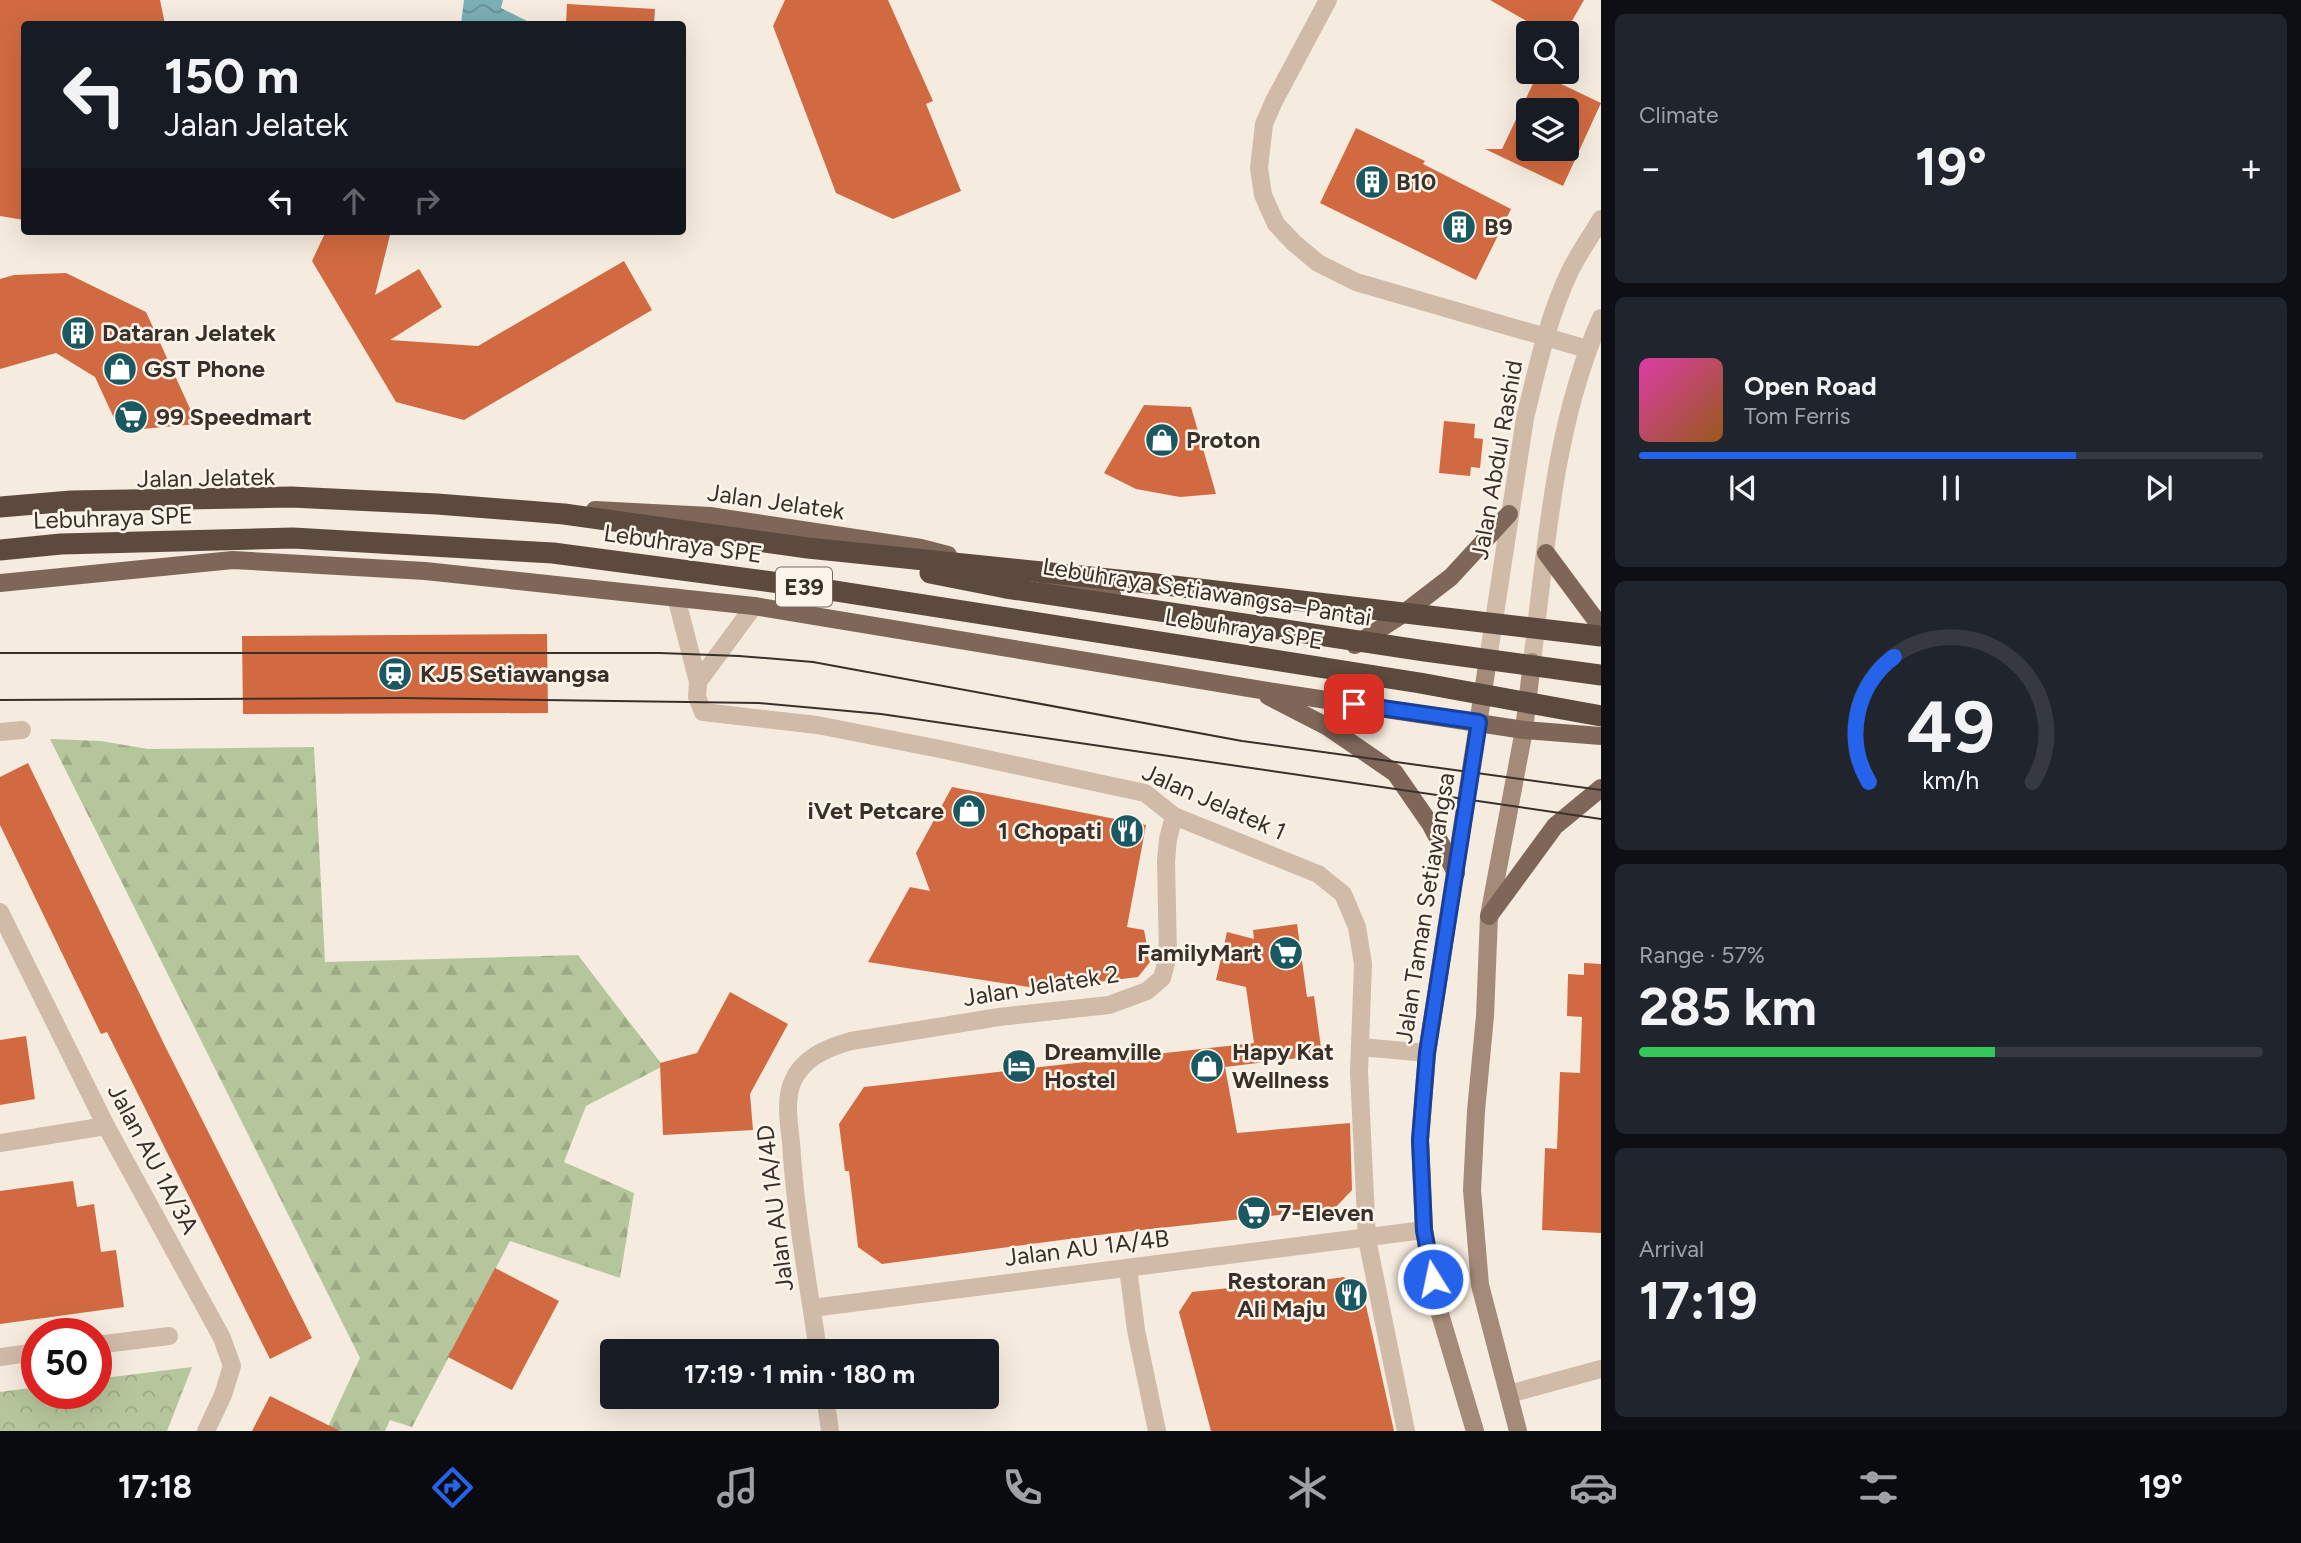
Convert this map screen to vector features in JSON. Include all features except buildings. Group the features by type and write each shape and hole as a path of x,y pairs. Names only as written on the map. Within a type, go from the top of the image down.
{"highway":[{"name":"Lebuhraya SPE","path":"0,506 71,501 291,497 424,503 564,514 808,548"},
{"name":"Lebuhraya SPE","path":"0,550 61,544 293,538 553,553 864,596 1420,683 1601,716"},
{"path":"808,548 1148,583 1601,635"},
{"name":"Lebuhraya Setiawangsa–Pantai","path":"808,548 1006,588 1425,652 1601,675"}],"main road":[{"name":"Jalan Jelatek","path":"0,506 411,500 710,516 921,548 1055,582 1352,647 1487,666 1532,662 1601,668"},
{"path":"1352,647 1403,614 1451,577 1509,514"},
{"path":"1546,553 1601,627"},
{"path":"0,583 233,560 425,570 754,606 1255,689 1524,730 1601,736"},
{"path":"1518,1431 1480,1285 1472,1190 1485,1016 1489,916 1524,730 1532,662"},
{"name":"Jalan Abdul Rashid","path":"1479,722 1487,666"},
{"path":"1255,689 1328,727 1395,773 1432,825 1456,873"},
{"name":"Jalan Taman Setiawangsa","path":"1475,1431 1437,1304 1424,1230 1420,1140 1427,1053 1479,722"},
{"path":"1489,916 1555,826 1601,788"}],"street":[{"path":"1328,0 1264,124 1259,168 1263,195 1276,224 1318,263 1356,282 1587,349"},
{"name":"Jalan Abdul Rashid","path":"1487,666 1525,418 1546,337 1570,272 1601,219"},
{"path":"1532,662 1563,440 1587,349 1601,318"},
{"name":"Jalan Jelatek 1","path":"676,597 698,682 697,697 703,712 817,725 1145,793 1174,816 1318,874 1343,894 1357,927 1363,964 1359,1072 1367,1238"},
{"path":"698,682 754,606"},
{"path":"0,732 22,730"},
{"name":"Jalan Jelatek 2","path":"806,1062 827,1048 851,1041 999,1017 1109,1005 1147,991 1162,978 1168,956 1166,861 1174,816"},
{"name":"Jalan AU 1A/3A","path":"2,919 106,1126 222,1338 232,1366 223,1395 206,1431"},
{"path":"1361,1047 1427,1053"},
{"name":"Jalan AU 1A/4D","path":"806,1062 792,1084 788,1109 793,1180 816,1339"},
{"path":"0,1143 106,1126"},
{"name":"Jalan AU 1A/4B","path":"812,1308 1424,1230"},
{"path":"1367,1238 1406,1431"},
{"path":"1128,1268 1136,1330 1157,1431"},
{"path":"112,1343 169,1336"},
{"path":"0,1357 21,1354"},
{"path":"1509,1394 1601,1369"},
{"path":"827,1409 830,1431"}],"green space":[{"path":"50,739 101,741 148,749 314,747 325,962 578,955 663,1066 586,1106 564,1162 634,1193 620,1278 510,1241 412,1427 390,1420 385,1431 326,1431 360,1358"},
{"path":"192,1367 167,1431 0,1431 0,1392 21,1389 21,1409 112,1409 112,1377"}],"water":[{"path":"464,0 503,0 501,8 527,21 461,21"}],"tram line":[{"path":"0,653 660,653 813,662 1242,741 1601,790"},
{"path":"0,700 402,698 759,703 881,714 1601,819"}],"place":[{"name":"B10","path":"1372,182"},
{"name":"B9","path":"1459,227"},
{"name":"Dataran Jelatek","path":"78,333"},
{"name":"GST Phone","path":"120,369"},
{"name":"99 Speedmart","path":"131,417"},
{"name":"Proton","path":"1162,440"},
{"name":"KJ5 Setiawangsa","path":"395,674"},
{"name":"iVet Petcare","path":"969,811"},
{"name":"1 Chopati","path":"1127,831"},
{"name":"FamilyMart","path":"1286,953"},
{"name":"Dreamville Hostel","path":"1019,1066"},
{"name":"Hapy Kat Wellness","path":"1207,1066"},
{"name":"7-Eleven","path":"1254,1213"},
{"name":"Restoran Ali Maju","path":"1351,1295"}],"route":[{"path":"1354,704 1479,722 1427,1053 1420,1140 1424,1230 1433,1279"}]}
